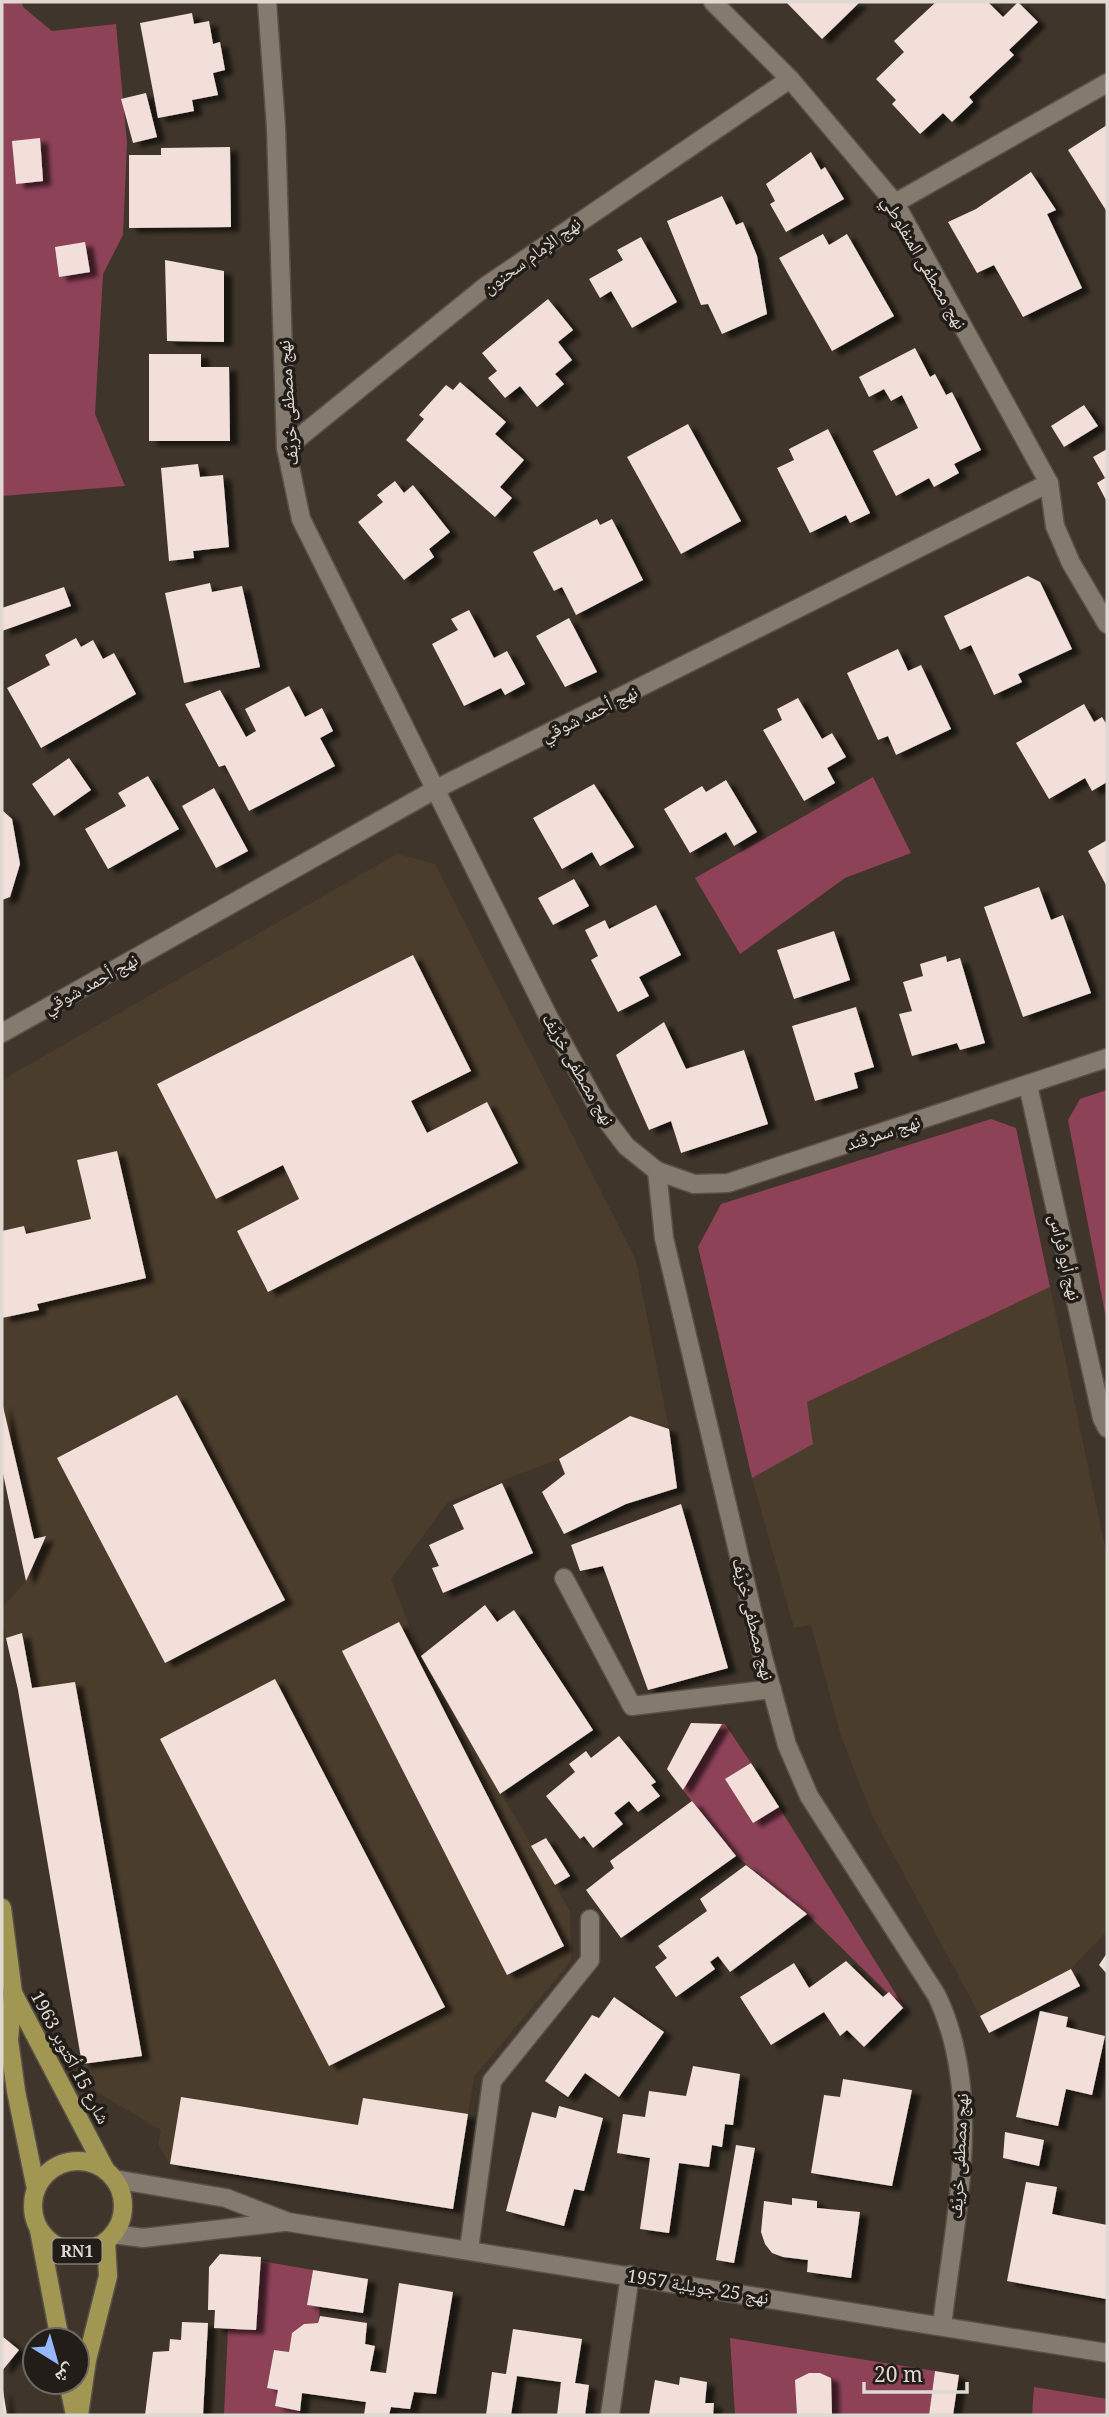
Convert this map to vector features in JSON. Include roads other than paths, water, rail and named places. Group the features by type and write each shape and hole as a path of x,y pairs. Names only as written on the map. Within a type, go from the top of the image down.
{"main road":[{"name":"RN1","path":"2,1908 13,1993"},
{"name":"شارع 15 أكتوبر 1963","path":"13,1993 121,2192 123,2206 110,2237"},
{"name":"شارع 15 أكتوبر 1963","path":"13,1993 9,2040 16,2091 36,2189 32,2203 40,2230"},
{"path":"36,2189 43,2178 65,2162 79,2160 110,2174"},
{"name":"RN1","path":"40,2230 47,2239 70,2250 96,2247 110,2237"},
{"name":"RN1","path":"40,2230 57,2326"},
{"name":"RN1","path":"77,2415 87,2360 108,2276 110,2237"},
{"name":"RN1","path":"72,2396 77,2415"}],"street":[{"name":"نهج مصطفى خريّف","path":"267,2 276,127 286,449 300,519 548,1016 601,1113 626,1146 657,1171 664,1238 787,1745 809,1796 937,1996 949,2022 960,2066 963,2113 961,2157 942,2326"},
{"name":"نهج مصطفى المنفلوطي","path":"713,2 790,79 895,203 1049,483"},
{"name":"نهج الإمام سحنون","path":"286,449 486,286 598,207 790,79"},
{"path":"895,203 1107,83"},
{"path":"1049,483 1055,526 1072,563 1107,624"},
{"name":"نهج أحمد شوقي","path":"2,1033 436,789 1049,483"},
{"name":"نهج سمرقند","path":"657,1171 694,1184 728,1183 1107,1058"},
{"name":"نهج أبو فراس","path":"1028,1085 1102,1418 1107,1428"},
{"path":"564,1578 632,1706 772,1689"},
{"path":"468,2249 492,2081 590,1961 590,1919"},
{"name":"نهج 25 جويلية 1957","path":"110,2174 226,2198 288,2222 1107,2353"},
{"name":"نهج 25 جويلية 1957","path":"110,2237 143,2238 288,2222"},
{"path":"610,2415 630,2275"}]}
